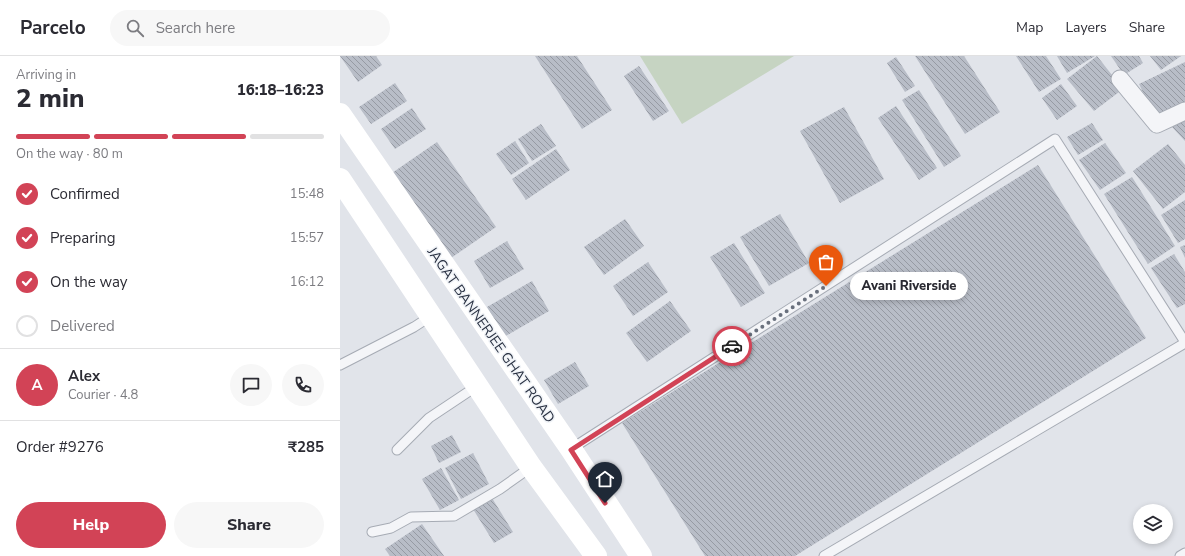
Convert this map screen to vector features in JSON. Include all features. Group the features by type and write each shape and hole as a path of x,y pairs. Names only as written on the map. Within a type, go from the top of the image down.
{"main road":[{"name":"JAGAT BANNERJEE GHAT ROAD","path":"340,114 571,450 641,556"},
{"path":"340,179 530,468 596,556"}],"street":[{"path":"1120,79 1157,124 1185,111"}],"lane":[{"path":"571,450 1055,139 1185,343 824,556"},
{"path":"340,365 414,327 431,316"},
{"path":"397,450 429,418 477,386"},
{"path":"372,532 391,528 411,517 454,516 500,489 530,468"},
{"path":"1180,556 1185,553"}],"green space":[{"path":"640,56 794,56 682,124"}],"building":[{"path":"340,56 376,56 382,65 358,82"},
{"path":"535,56 577,56 612,110 582,129"},
{"path":"915,56 964,56 1000,112 965,134"},
{"path":"1016,56 1046,56 1061,79 1039,92"},
{"path":"1057,56 1095,56 1067,73"},
{"path":"1097,56 1123,89 1094,111 1067,79"},
{"path":"1111,56 1139,56 1143,63 1124,75"},
{"path":"1150,56 1181,56 1161,70"},
{"path":"896,57 915,86 905,92 887,63"},
{"path":"1185,62 1185,103 1155,117 1139,84"},
{"path":"639,66 669,111 653,121 624,76"},
{"path":"395,83 407,101 371,124 359,107"},
{"path":"1061,84 1077,106 1057,120 1042,98"},
{"path":"919,90 961,156 944,167 902,100"},
{"path":"896,106 937,168 919,180 878,118"},
{"path":"844,107 884,179 840,203 800,131"},
{"path":"412,108 426,129 395,149 381,129"},
{"path":"1185,115 1185,141 1172,127"},
{"path":"1092,123 1103,140 1078,155 1067,137"},
{"path":"541,124 556,146 532,161 518,139"},
{"path":"515,141 529,163 511,175 496,154"},
{"path":"437,142 496,227 451,258 392,173"},
{"path":"1105,143 1126,173 1100,190 1079,160"},
{"path":"1168,144 1185,165 1185,192 1163,209 1133,171"},
{"path":"556,149 570,170 526,200 512,179"},
{"path":"1038,165 1146,338 795,556 705,556 622,423"},
{"path":"1132,177 1175,246 1148,264 1104,194"},
{"path":"1185,200 1185,239 1178,243 1161,215"},
{"path":"780,214 809,263 769,286 740,237"},
{"path":"625,219 644,246 604,275 584,247"},
{"path":"507,241 524,269 490,288 474,261"},
{"path":"734,243 765,293 741,307 710,257"},
{"path":"1185,245 1185,258 1180,247"},
{"path":"1174,254 1185,272 1185,304 1177,308 1151,268"},
{"path":"648,262 668,292 633,316 613,286"},
{"path":"532,281 549,311 504,337 487,307"},
{"path":"670,301 691,331 647,362 626,333"},
{"path":"575,362 589,386 558,404 544,380"},
{"path":"452,435 461,452 439,463 431,446"},
{"path":"473,453 489,484 461,499 445,468"},
{"path":"441,468 459,500 440,510 422,479"},
{"path":"492,498 513,532 494,543 473,509"},
{"path":"422,524 444,556 390,556 385,549"}],"way so far":[{"path":"732,346 826,286"}],"place":[{"name":"Avani Riverside","path":"826,286"}],"route":[{"path":"605,503 571,450 732,346"}]}
